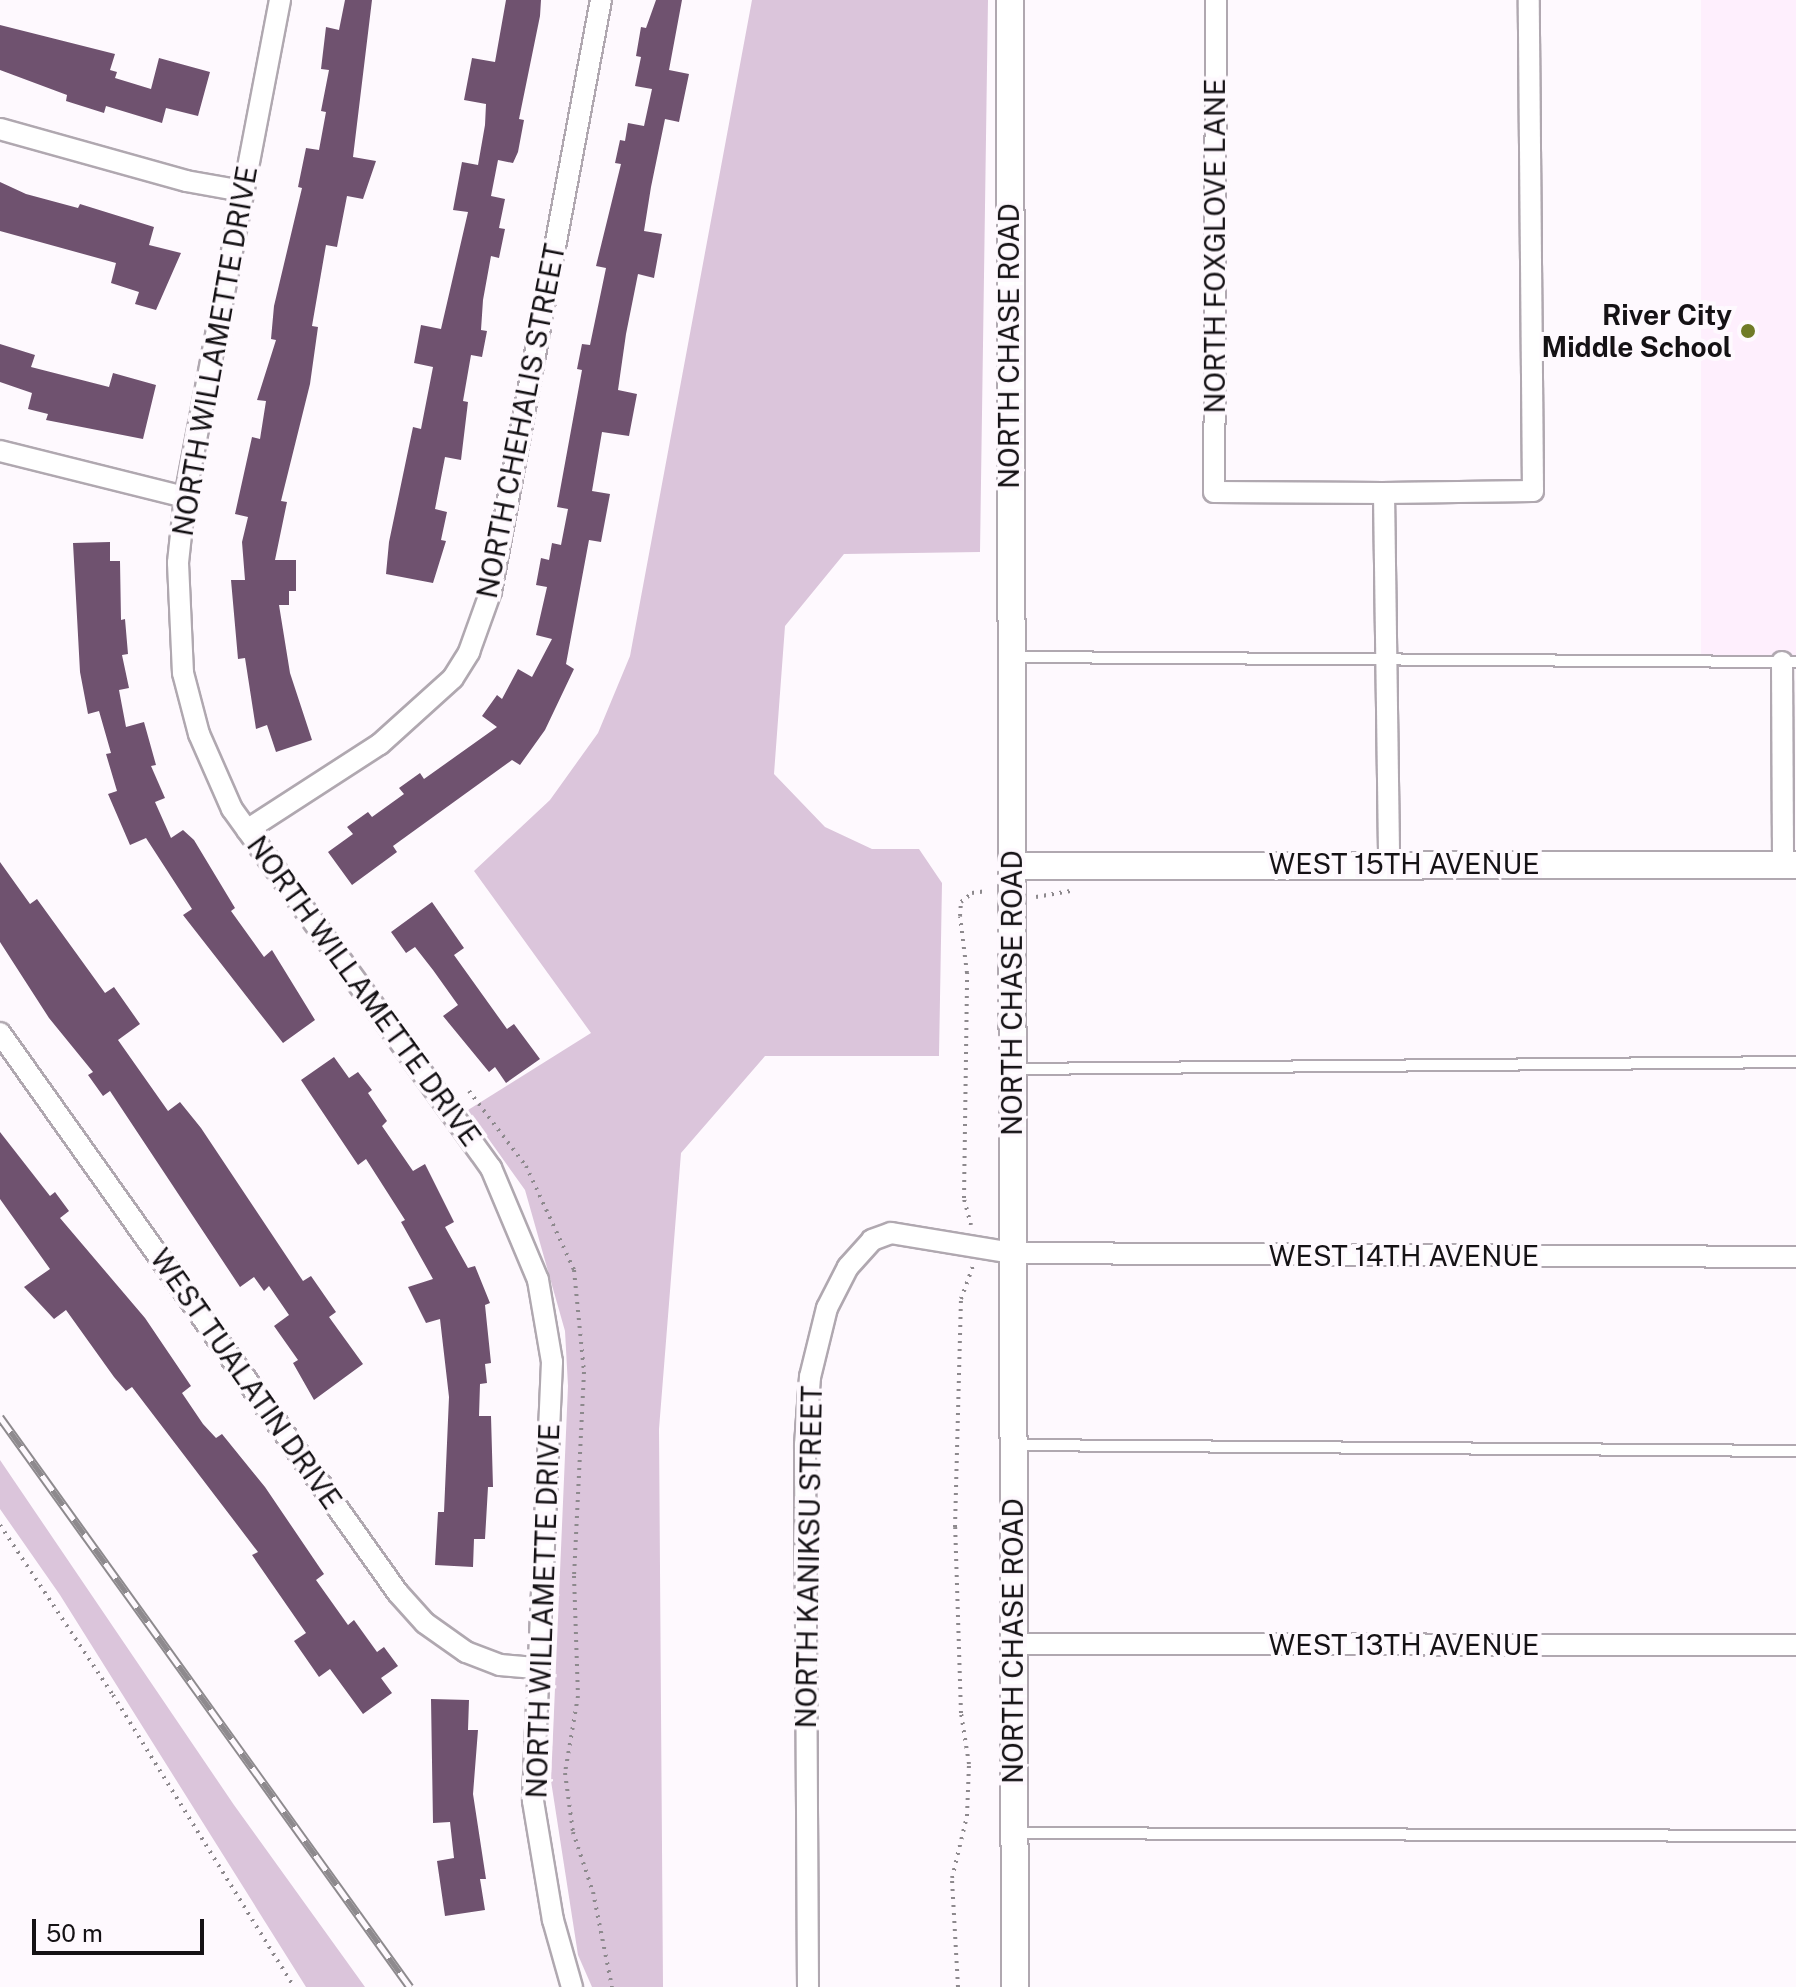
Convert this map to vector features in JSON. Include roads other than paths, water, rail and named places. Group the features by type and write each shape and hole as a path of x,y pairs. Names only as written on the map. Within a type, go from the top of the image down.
{"street":[{"name":"NORTH WILLAMETTE DRIVE","path":"280,0 185,497 178,563 183,673 209,760 247,830 491,1168 526,1241 549,1321 552,1362 535,1668 533,1801 553,1920 572,1987"},
{"name":"NORTH CHEHALIS STREET","path":"247,830 380,744 453,678 469,652 491,591 601,0"},
{"name":"NORTH CHASE ROAD","path":"1010,0 1015,1987"},
{"name":"NORTH FOXGLOVE LANE","path":"1216,0 1214,492 1384,493"},
{"path":"1389,863 1384,493 1533,491 1529,0"},
{"path":"0,129 186,181 243,191"},
{"path":"0,451 185,497"},
{"path":"1789,662 1790,865"},
{"name":"WEST 15TH AVENUE","path":"1013,866 1389,863 1790,865"},
{"name":"WEST TUALATIN DRIVE","path":"0,1033 398,1593 425,1623 466,1652 500,1665 535,1668"},
{"name":"NORTH KANIKSU STREET","path":"808,1987 805,1445 815,1347 848,1267 872,1240 891,1233 1012,1253"},
{"name":"WEST 14TH AVENUE","path":"1012,1253 1796,1257"},
{"name":"WEST 13TH AVENUE","path":"1013,1644 1796,1645"}],"lane":[{"path":"1011,657 1789,662"},
{"path":"1012,1069 1796,1062"},
{"path":"1012,1445 1796,1451"},
{"path":"1014,1833 1796,1836"}],"railway":[{"path":"0,1417 410,1987"}],"place":[{"name":"River City Middle School","path":"1748,331"}]}
